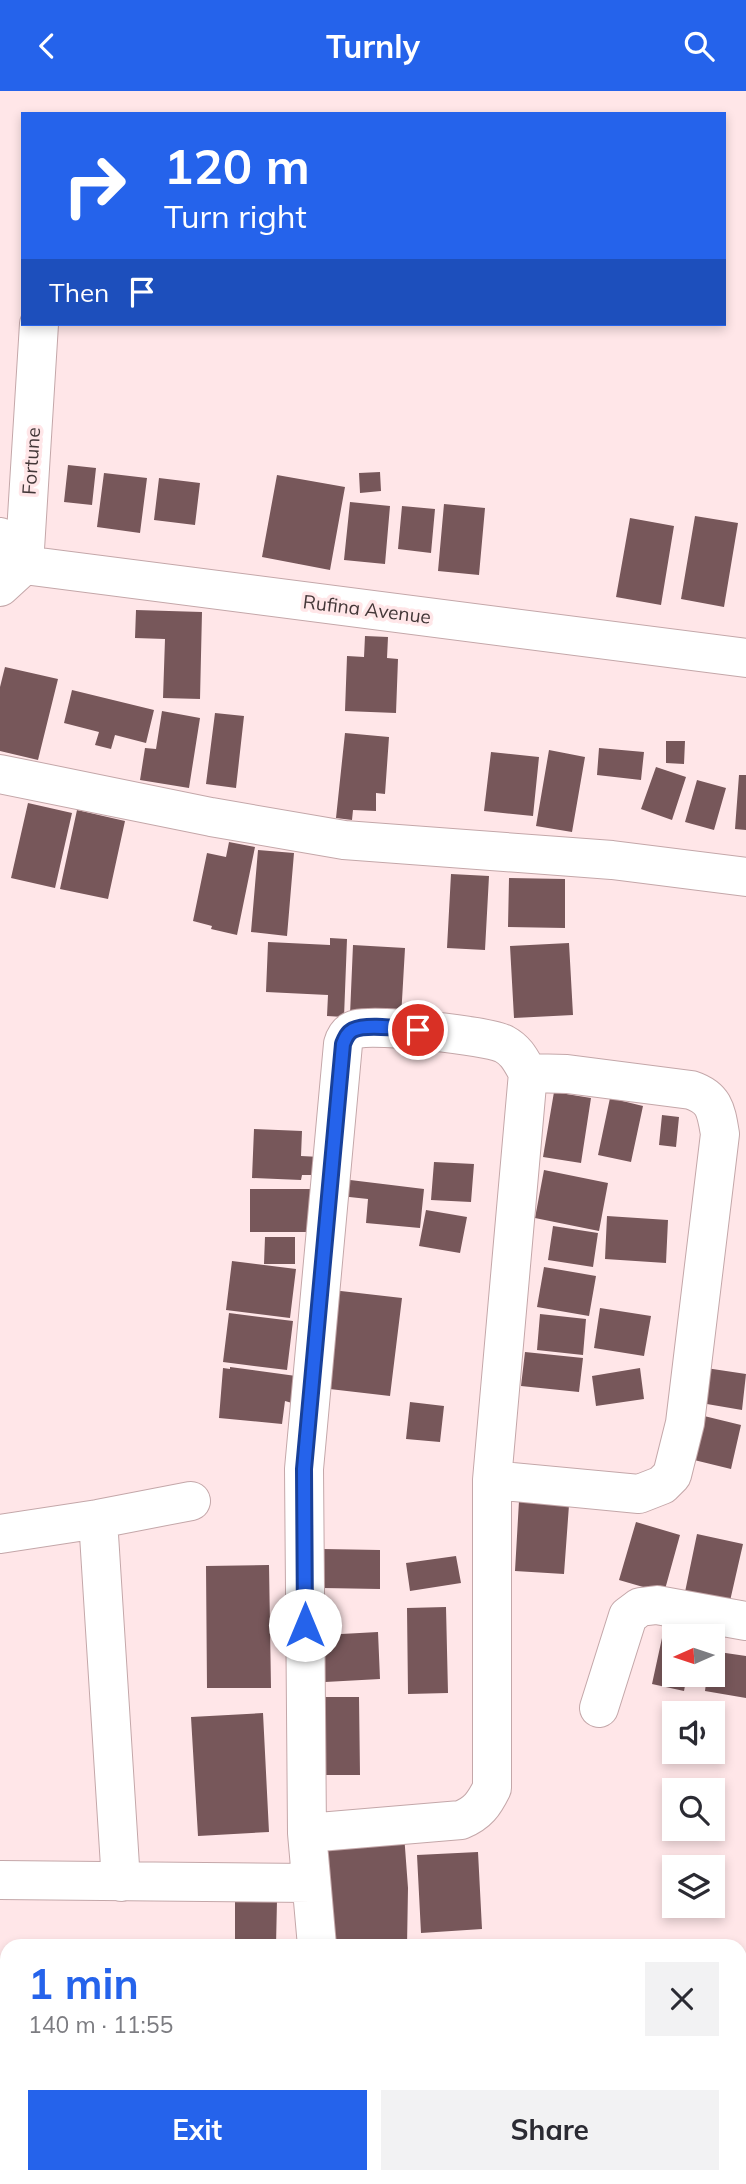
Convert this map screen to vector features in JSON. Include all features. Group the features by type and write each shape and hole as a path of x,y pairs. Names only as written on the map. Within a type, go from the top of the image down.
{"street":[{"name":"Fortune","path":"8,563 39,326"},
{"name":"Rufina Avenue","path":"8,563 746,658"},
{"path":"0,774 211,817 344,840 612,860 746,877"},
{"path":"307,1833 461,1820 475,1814 485,1804 492,1789 492,1480 528,1073 517,1053 502,1042 443,1032 368,1027 353,1030 345,1036 343,1044 304,1469 307,1833 316,1939"},
{"path":"492,1480 639,1494 662,1485 672,1475 685,1423 720,1134 715,1107 704,1094 567,1074 528,1073"},
{"path":"0,1534 191,1501"},
{"path":"98,1519 121,1882"},
{"path":"599,1708 628,1616 640,1607 657,1605 746,1621"},
{"path":"0,1880 311,1883"}],"building":[{"path":"68,465 96,468 92,505 64,502"},
{"path":"380,472 381,491 360,493 359,473"},
{"path":"104,473 147,478 140,533 97,527"},
{"path":"277,475 345,487 330,570 262,557"},
{"path":"159,478 200,483 195,525 154,520"},
{"path":"350,502 390,506 385,564 344,560"},
{"path":"444,504 485,508 479,575 438,571"},
{"path":"402,506 435,509 431,553 398,549"},
{"path":"695,516 738,523 724,607 681,599"},
{"path":"630,518 674,526 661,605 616,597"},
{"path":"136,610 202,612 200,699 163,698 165,639 135,638"},
{"path":"365,636 388,637 387,658 398,659 396,713 345,711 347,656 364,657"},
{"path":"5,667 58,679 38,760 0,751 0,687"},
{"path":"72,690 154,710 146,743 115,735 111,749 95,745 99,732 64,723"},
{"path":"162,711 200,718 189,788 140,780 145,748 156,749"},
{"path":"215,713 244,716 236,788 206,784"},
{"path":"345,733 389,737 385,794 376,793 376,811 353,810 352,820 336,818"},
{"path":"666,741 685,741 684,764 666,763"},
{"path":"599,748 644,752 641,780 597,775"},
{"path":"549,750 585,757 572,832 536,826"},
{"path":"491,752 539,757 533,816 484,811"},
{"path":"656,767 686,777 672,820 641,809"},
{"path":"739,775 746,775 746,830 735,829"},
{"path":"697,780 726,788 714,830 685,822"},
{"path":"28,803 72,813 55,888 11,878"},
{"path":"77,810 125,821 108,899 60,889"},
{"path":"229,842 255,847 237,935 211,929 212,926 193,921 207,853 226,857"},
{"path":"258,850 294,853 287,936 251,932"},
{"path":"451,874 489,876 485,950 447,948"},
{"path":"509,878 565,879 565,928 508,927"},
{"path":"330,938 347,939 344,1017 327,1016 328,995 266,992 268,942 330,945"},
{"path":"569,943 573,1015 514,1018 510,946"},
{"path":"353,945 405,948 401,1018 350,1015"},
{"path":"554,1092 591,1098 581,1163 543,1157"},
{"path":"610,1098 643,1106 631,1162 598,1155"},
{"path":"662,1115 679,1117 676,1147 659,1145"},
{"path":"254,1129 302,1131 301,1156 320,1157 319,1175 302,1175 301,1180 252,1178"},
{"path":"434,1162 474,1164 471,1202 431,1200"},
{"path":"544,1170 608,1183 599,1231 535,1218"},
{"path":"342,1179 424,1189 420,1228 366,1223 368,1199 340,1196"},
{"path":"250,1189 313,1189 313,1232 250,1232"},
{"path":"426,1210 467,1217 460,1253 419,1246"},
{"path":"607,1216 668,1220 666,1263 605,1259"},
{"path":"553,1226 598,1233 593,1267 548,1260"},
{"path":"265,1237 295,1237 295,1264 264,1264"},
{"path":"232,1261 296,1269 290,1318 226,1310"},
{"path":"544,1267 596,1276 589,1316 537,1307"},
{"path":"332,1290 402,1298 390,1396 321,1388"},
{"path":"600,1308 651,1316 644,1356 594,1348"},
{"path":"229,1313 293,1321 287,1370 223,1362"},
{"path":"540,1314 586,1319 583,1355 537,1350"},
{"path":"525,1352 583,1358 579,1392 521,1386"},
{"path":"223,1368 296,1376 292,1403 285,1401 282,1424 219,1418"},
{"path":"640,1368 644,1399 596,1406 592,1376"},
{"path":"706,1368 746,1374 742,1410 701,1403"},
{"path":"410,1402 444,1406 440,1442 406,1439"},
{"path":"700,1415 741,1425 731,1469 690,1459"},
{"path":"519,1501 569,1505 564,1574 515,1571"},
{"path":"636,1522 680,1535 664,1593 619,1580"},
{"path":"697,1534 743,1544 730,1601 685,1592"},
{"path":"323,1549 380,1550 380,1589 323,1588"},
{"path":"456,1556 461,1583 410,1591 406,1563"},
{"path":"269,1565 271,1688 207,1688 206,1566"},
{"path":"446,1607 448,1693 408,1694 407,1608"},
{"path":"378,1632 380,1679 325,1682 323,1635"},
{"path":"662,1638 662,1686 652,1684"},
{"path":"725,1653 746,1656 746,1698 705,1691 706,1687 725,1687"},
{"path":"666,1687 685,1687 684,1691"},
{"path":"320,1697 359,1697 360,1775 322,1775"},
{"path":"263,1713 269,1832 198,1836 191,1717"},
{"path":"404,1834 408,1888 407,1939 324,1939 321,1840"},
{"path":"478,1852 482,1929 421,1933 417,1855"},
{"path":"235,1899 277,1900 276,1939 235,1939"}],"route":[{"path":"305,1625 304,1469 343,1044 345,1036 353,1030 368,1027 418,1030"}]}
